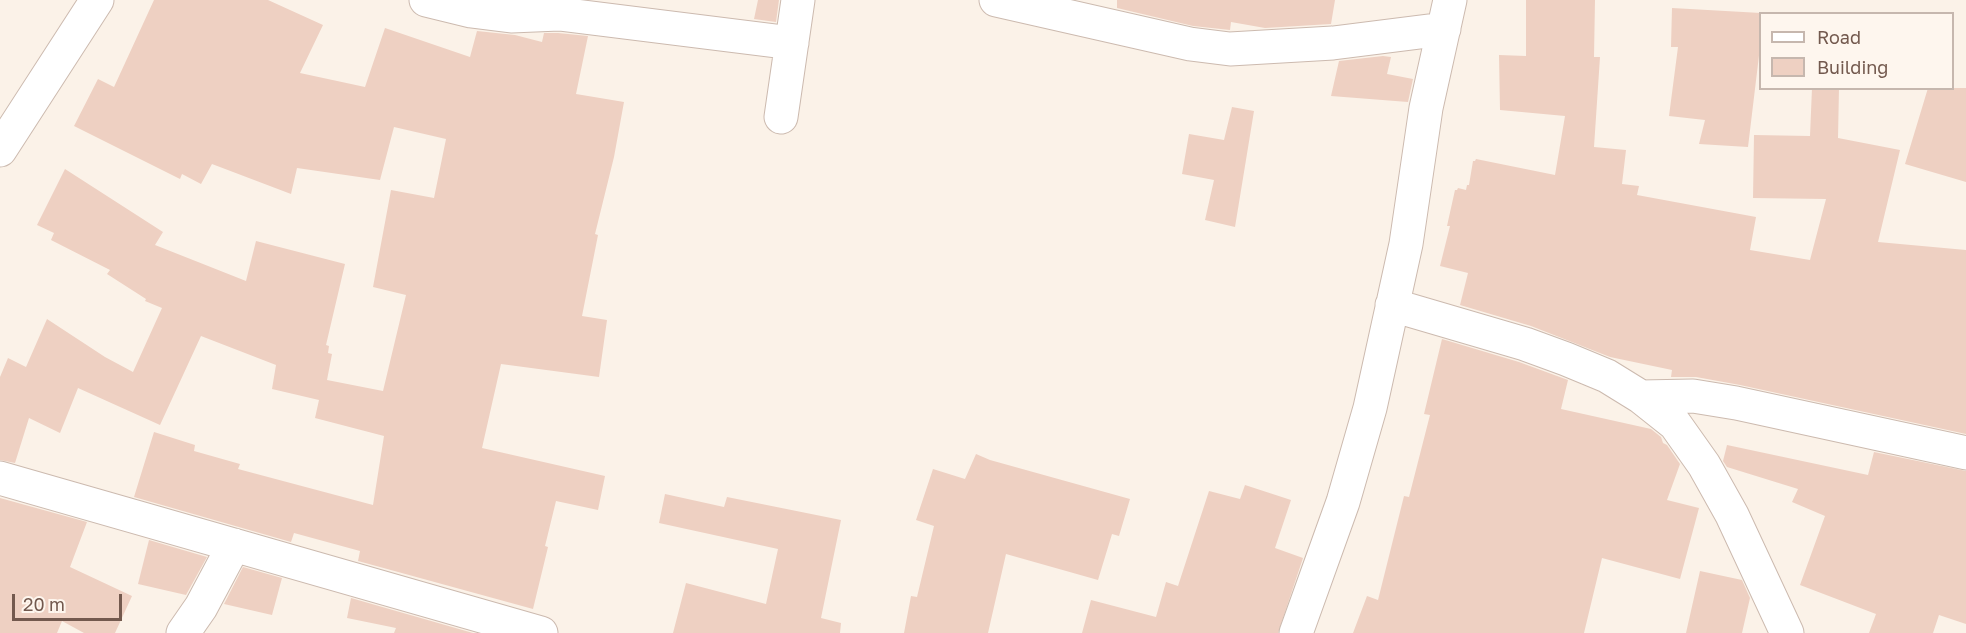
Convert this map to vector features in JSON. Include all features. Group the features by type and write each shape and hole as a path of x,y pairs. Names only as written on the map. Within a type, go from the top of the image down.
{"street":[{"path":"0,150 97,0"},
{"path":"426,0 471,11 511,16 559,14 792,43"},
{"path":"781,117 798,0"},
{"path":"996,0 1076,9 1190,44 1230,49 1333,43 1447,14 1426,108 1406,244 1370,408 1343,502 1296,633"},
{"path":"1392,305 1525,344 1607,376 1641,397 1675,424 1704,465 1732,515 1787,633"},
{"path":"1641,397 1693,396 1736,403 1966,453"},
{"path":"0,478 541,633"},
{"path":"183,633 201,607 234,545"}],"building":[{"path":"154,0 268,0 323,25 300,73 365,87 385,28 470,57 477,31 515,35 542,42 544,33 588,36 576,94 624,102 614,157 595,234 598,235 582,316 607,320 599,377 501,364 482,448 605,476 598,510 556,501 533,609 358,561 360,551 294,533 291,542 134,497 154,432 195,445 194,451 240,464 238,469 373,505 384,436 315,418 319,400 272,389 276,365 201,336 160,425 78,388 60,433 29,418 15,463 0,460 0,377 8,358 26,367 47,319 105,357 133,372 162,308 145,301 146,299 107,274 110,270 51,240 54,233 37,225 65,169 163,232 155,245 246,281 256,241 345,264 326,345 329,346 328,353 332,354 327,380 383,391 406,295 373,287 391,190 434,198 446,139 394,127 380,180 297,168 291,194 212,164 201,184 182,174 180,179 74,126 98,79 114,87"},
{"path":"758,0 779,0 776,22 754,19"},
{"path":"1117,0 1335,0 1331,24 1265,28 1231,22 1230,30 1193,26 1117,8"},
{"path":"1526,0 1595,0 1594,57 1600,57 1594,147 1626,150 1622,184 1639,186 1637,195 1756,217 1750,250 1810,260 1826,199 1753,198 1754,135 1810,136 1812,90 1839,90 1838,138 1900,150 1878,242 1966,250 1966,434 1740,385 1696,377 1671,377 1672,370 1610,357 1531,326 1460,305 1468,273 1440,266 1450,226 1447,226 1455,190 1458,188 1466,190 1473,161 1476,159 1555,175 1565,116 1500,110 1499,55 1526,56"},
{"path":"1672,8 1759,13 1759,56 1748,147 1699,144 1705,120 1669,116 1678,47 1671,47"},
{"path":"1391,57 1387,74 1413,79 1408,102 1331,96 1339,61"},
{"path":"1966,88 1966,182 1905,164 1927,90"},
{"path":"1232,107 1254,111 1235,227 1205,220 1214,180 1182,174 1189,134 1224,140"},
{"path":"1442,339 1519,362 1568,380 1561,409 1651,429 1661,437 1663,443 1667,445 1680,464 1667,500 1699,508 1680,579 1602,558 1584,633 1353,633 1367,596 1378,600 1404,496 1409,497 1430,415 1424,414"},
{"path":"1727,445 1868,475 1874,452 1966,471 1966,624 1939,615 1933,633 1869,633 1876,614 1800,585 1825,516 1792,502 1798,489 1727,467 1723,461"},
{"path":"976,454 990,460 1130,499 1119,536 1112,534 1098,580 1006,554 988,633 904,633 911,596 917,597 934,526 916,520 933,469 965,479"},
{"path":"1245,485 1291,500 1275,548 1303,558 1278,633 1082,633 1091,600 1156,617 1166,582 1178,586 1209,491 1240,499"},
{"path":"665,494 724,507 727,497 841,520 821,618 841,623 840,633 673,633 686,583 766,604 778,549 659,523"},
{"path":"0,498 87,522 70,567 132,596 115,633 84,633 62,621 57,633 0,633"},
{"path":"149,540 207,557 186,595 138,584"},
{"path":"243,567 282,578 272,615 224,604"},
{"path":"1700,571 1742,580 1750,598 1742,633 1686,633"},
{"path":"351,598 473,633 394,633 396,628 347,618"}]}
